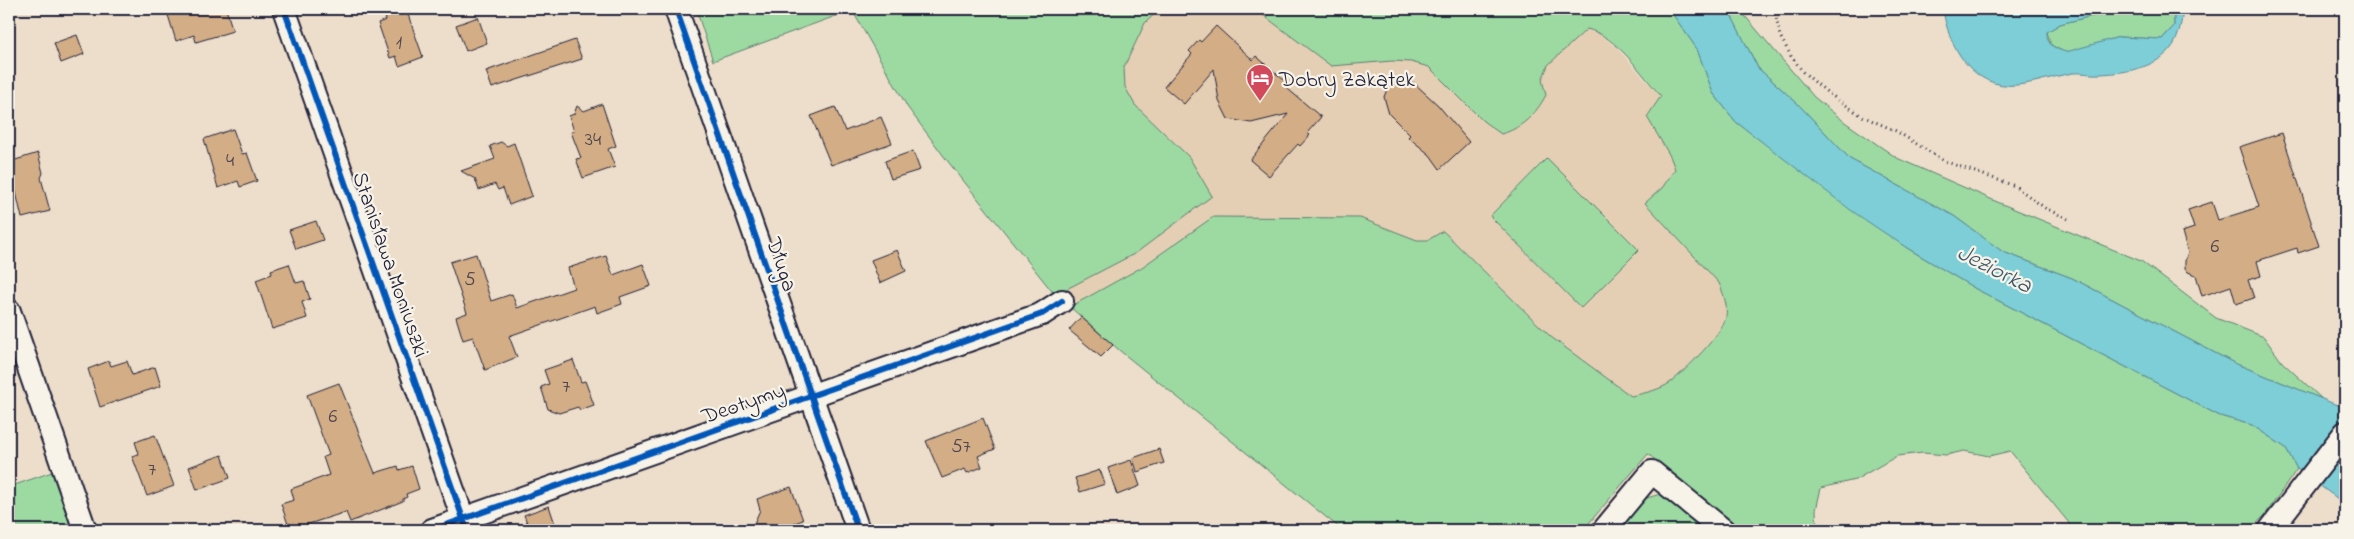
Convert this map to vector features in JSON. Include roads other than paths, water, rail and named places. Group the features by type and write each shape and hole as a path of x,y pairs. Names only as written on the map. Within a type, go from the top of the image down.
{"street":[{"name":"Stanisława Moniuszki","path":"284,9 465,525"},
{"name":"Długa","path":"676,9 858,530"},
{"name":"Deotymy","path":"432,530 465,525 811,396 1042,314 1062,301"},
{"path":"9,310 85,530"},
{"path":"2270,530 2288,510 2345,433"},
{"path":"1604,530 1652,472 1722,530"}],"water":[{"name":"Jeziorka","path":"1669,9 1728,9 1758,68 1798,104 1850,159 1954,216 2003,252 2072,278 2234,363 2337,405 2341,401 2345,404 2345,504 2297,469 2286,448 2252,425 2220,416 1976,289 1907,248 1852,211 1736,122 1713,93 1697,49"},
{"path":"1943,9 2120,9 2060,24 2047,32 2050,43 2055,48 2066,52 2119,37 2162,39 2174,26 2174,14 2168,9 2183,10 2180,29 2170,49 2163,57 2143,67 2121,72 2073,73 2031,83 2001,85 1976,73 1965,63 1950,37"}],"place":[{"name":"Dobry Zakątek","path":"1260,102"}]}
